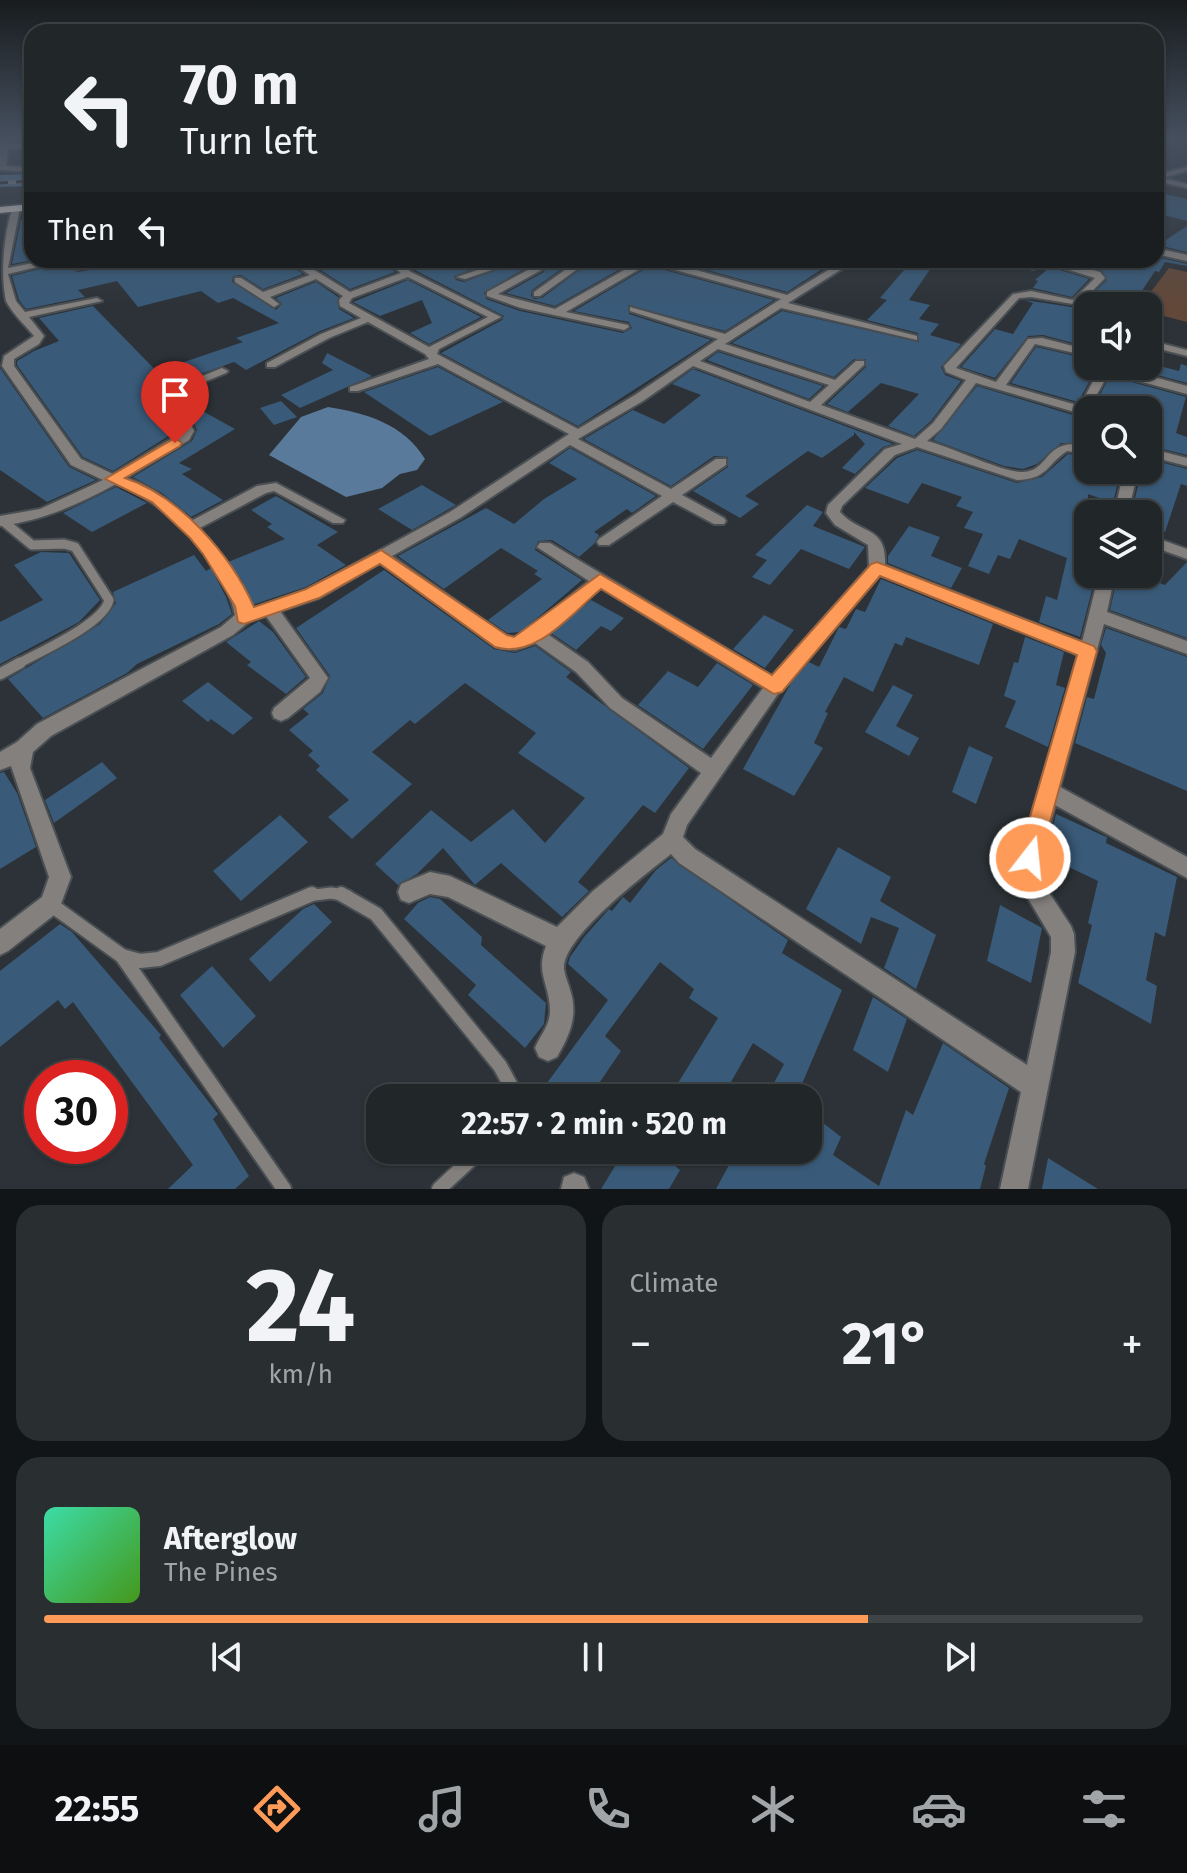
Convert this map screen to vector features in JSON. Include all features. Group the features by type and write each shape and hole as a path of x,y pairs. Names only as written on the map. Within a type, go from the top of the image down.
{"street":[{"path":"16,208 3,272 6,302 25,315 39,336 35,342 4,360 76,462 90,473 140,488 158,498 210,550 244,605 244,617"},
{"path":"1164,253 1187,258"},
{"path":"3,272 24,268"},
{"path":"304,268 349,296"},
{"path":"354,389 434,356 496,317 400,268"},
{"path":"462,277 491,268"},
{"path":"538,268 490,294 507,301 624,327"},
{"path":"543,268 563,275"},
{"path":"537,294 573,268"},
{"path":"558,312 636,268"},
{"path":"684,268 783,301 913,338"},
{"path":"0,762 24,748 44,730 227,631 244,617 313,594 476,503 838,268"},
{"path":"1074,412 1000,385 973,379 950,370 950,366 1016,296 1035,293 1075,303 1100,278 1097,274 1077,268"},
{"path":"408,274 349,296 344,304 719,521"},
{"path":"262,296 317,276"},
{"path":"238,280 274,304"},
{"path":"25,315 97,301"},
{"path":"634,309 837,384"},
{"path":"271,365 325,336 369,318"},
{"path":"1000,385 1032,341 1074,350"},
{"path":"1162,347 1187,353"},
{"path":"693,362 899,439 919,442 1029,477 1039,474 1060,447 1074,446"},
{"path":"814,405 860,363"},
{"path":"2,521 24,520 47,511 113,479 188,431 170,396 172,391 222,371"},
{"path":"548,1048 559,1031 564,1009 551,966 561,941 587,911 672,840 678,821 774,686 877,568 879,551 876,542 837,520 833,513 835,505 890,452 919,442 943,419 973,379"},
{"path":"1152,380 1187,390"},
{"path":"1162,456 1187,462"},
{"path":"604,542 721,462"},
{"path":"189,528 262,489 276,487 338,520"},
{"path":"1162,545 1187,554"},
{"path":"545,547 774,686"},
{"path":"381,556 502,642 515,644 535,634 600,580"},
{"path":"877,568 1087,651"},
{"path":"1014,1189 1063,952 1063,934 1027,878 1104,588"},
{"path":"271,610 319,678 314,687 281,713"},
{"path":"1098,615 1187,648"},
{"path":"535,634 582,667 616,703 714,771"},
{"path":"0,943 50,904 60,877 20,768 24,748"},
{"path":"1049,791 1187,868"},
{"path":"672,840 687,856 1034,1085"},
{"path":"409,892 430,883 450,887 561,941"}],"lane":[{"path":"0,674 95,620 107,610 109,600 75,547 64,544 32,545 2,521"},
{"path":"122,956 140,961 159,959 311,894 337,891 357,898 376,914 500,1066 510,1084"},
{"path":"50,904 122,956 284,1189"},
{"path":"439,1189 466,1164"}],"shaded area":[{"path":"1169,268 1187,272 1187,322 1162,316 1162,292 1151,292"}],"water":[{"path":"328,407 383,422 406,437 425,459 417,470 400,474 382,488 346,497 269,455 301,417"}],"building":[{"path":"1164,194 1187,199 1187,221 1164,215"},
{"path":"24,219 24,262 12,264 21,220"},
{"path":"1187,226 1187,252 1164,246 1164,241"},
{"path":"1164,259 1187,264 1164,264"},
{"path":"44,268 71,268 78,272 100,268 295,268 303,274 263,289 241,275 233,276 232,282 276,310 282,304 276,298 316,282 338,297 339,309 354,318 320,331 246,370 234,362 192,377 181,363 243,342 236,338 279,323 233,298 218,303 201,291 138,307 117,281 78,290 85,297 26,309 19,300 12,276"},
{"path":"318,268 391,268 395,272 350,289"},
{"path":"476,268 454,276 456,280 464,282 502,268 526,268 484,292 486,299 520,311 623,333 632,328 629,322 574,311 647,268 657,268 774,300 725,331 628,305 629,314 711,340 578,426 441,353 502,320 504,316 413,269"},
{"path":"545,268 563,268 532,290 534,299 542,298 582,268 622,268 555,306 506,293 544,272"},
{"path":"700,268 824,268 787,292"},
{"path":"906,268 931,268 909,300 930,305 919,319 939,324 930,335 961,344 941,367 945,375 961,381 931,421 914,436 888,426 919,394 881,383 848,412 827,404 866,367 866,359 854,359 834,377 732,343 782,311 919,342 918,333 867,320 887,300 880,298"},
{"path":"1049,268 1089,279 1072,297 1033,288 1038,281 1035,280"},
{"path":"1098,268 1161,268 1159,272 1155,271 1141,292 1095,292 1107,280"},
{"path":"408,280 481,317 429,344 410,333 432,323 422,300 380,316 353,302"},
{"path":"1025,300 1074,307 1074,343 1043,335 1028,336 995,378 961,367 995,329 1013,334 1033,303"},
{"path":"93,306 171,386 163,390 161,397 178,430 113,471 83,457 17,365 17,361 34,351 59,341 39,318"},
{"path":"1036,347 1074,356 1074,380 1090,380 1081,396 1074,396 1074,401 1011,383"},
{"path":"718,352 823,386 809,399 707,360"},
{"path":"327,353 372,376 300,408 281,395 333,370 322,363"},
{"path":"1181,364 1187,366 1187,383 1162,376 1162,367 1179,371"},
{"path":"438,367 503,402 430,436 364,392"},
{"path":"0,368 69,467 96,480 47,502 0,470"},
{"path":"693,369 893,444 883,447 855,474 842,468 865,444 854,432 822,458 808,451 745,496 759,504 740,518 693,491 728,467 728,457 714,456 671,486 584,439 633,410 664,424 701,395 672,384"},
{"path":"1108,380 1124,380 1186,397 1176,433 1187,437 1187,455 1162,449 1162,396 1099,396"},
{"path":"977,386 1074,415 1074,443 1061,443 1037,464 1023,469 1004,466 933,440"},
{"path":"180,395 188,403 235,429 179,463 192,469 182,474 223,500 191,517 162,493 133,477 192,441 197,430"},
{"path":"281,401 297,417 274,425 260,408"},
{"path":"570,448 656,496 632,513 627,509 594,532 599,535 594,544 579,557 552,540 538,541 535,550 582,580 521,632 507,633 488,620 542,579 534,574 538,571 501,548 444,589 398,556 486,508 514,524 544,499 577,479 549,463"},
{"path":"917,450 1017,483 1042,477 1068,454 1074,455 1074,484 1117,486 1114,500 1088,494 1088,500 1074,500 1074,588 1092,588 1080,637 1039,622 1046,596 1057,600 1067,558 1019,539 1010,559 998,555 989,574 968,566 983,534 964,528 973,512 956,506 962,497 922,483 908,504 865,488 897,458"},
{"path":"1162,463 1187,469 1187,486 1181,484 1165,532 1162,531 1162,500 1134,500 1138,486 1162,484"},
{"path":"422,485 456,505 412,530 378,509"},
{"path":"116,487 147,503 92,532 63,513"},
{"path":"276,496 338,532 317,545 346,565 306,587 252,605 241,579 228,562 285,539 267,527 272,524 251,510"},
{"path":"807,505 823,512 813,526 865,547 849,569 801,549 770,585 752,577 767,560 755,555"},
{"path":"909,526 940,537 931,556 962,568 951,588 888,563 888,556"},
{"path":"41,552 69,553 100,600 79,622 0,664 0,622 43,600 14,565"},
{"path":"194,555 206,571 211,568 226,597 232,614 219,624 137,664 127,673 43,718 8,679 100,624 116,603 113,592"},
{"path":"1187,562 1187,638 1110,610 1115,588 1162,588 1162,584 1165,585"},
{"path":"384,570 494,649 515,653 535,646 571,672 566,677 689,768 655,813 643,805 578,882 589,891 562,917 501,863 475,885 443,848 417,874 398,885 375,864 431,810 471,842 513,809 545,843 585,798 518,753 536,733 465,683 415,724 410,720 372,752 412,784 352,839 328,817 349,800 316,770 320,766 308,755 313,751 289,730 309,714 303,709 323,693 330,676 296,628"},
{"path":"881,579 993,624 979,665 906,637 902,646 895,643 873,692 844,677 825,712 828,713 814,743 823,748 794,796 743,769 791,683 809,662 819,667 839,627 846,629 856,609 865,612"},
{"path":"591,600 624,618 611,631 601,626 576,650 551,633"},
{"path":"764,615 794,630 765,668 733,649"},
{"path":"259,621 273,632 306,677 286,694 247,665 251,662 226,642"},
{"path":"1106,628 1187,657 1187,791 1075,743 1087,697 1094,699 1106,653 1101,645"},
{"path":"1025,637 1064,652 1056,685 1065,688 1048,747 1005,727 1016,701 1004,696"},
{"path":"717,663 753,685 703,749 638,705 668,671 698,687"},
{"path":"208,682 253,718 233,735 211,719 208,722 182,701"},
{"path":"893,685 913,695 896,726 919,738 909,756 865,732"},
{"path":"969,746 993,757 976,804 952,792"},
{"path":"102,762 117,778 54,823 45,800"},
{"path":"4,772 17,793 36,847 0,869 0,773"},
{"path":"1056,814 1107,837 1106,843 1177,877 1165,937 1155,932 1146,980 1157,986 1151,1024 1078,983 1092,925 1088,923 1098,881 1046,856"},
{"path":"280,815 308,842 241,901 213,871"},
{"path":"838,847 891,877 880,901 936,935 916,989 884,968 899,928 871,917 861,944 806,909"},
{"path":"671,858 788,940 782,953 842,990 802,1084 773,1084 784,1064 753,1043 730,1084 677,1084 718,1018 689,998 694,989 660,962 605,1036 621,1051 599,1084 546,1084 608,1000 568,964 570,957 609,909 612,911 623,897 630,903 656,870"},
{"path":"430,897 440,899 482,937 481,945 546,1003 544,1024 525,1048 468,995 476,985 404,919 418,903"},
{"path":"314,904 332,922 270,982 249,959 303,909"},
{"path":"1000,905 1042,928 1031,983 987,961"},
{"path":"60,924 72,932 161,1035 159,1038 218,1114 213,1119 249,1176 235,1189 168,1189 193,1165 128,1077 128,1060 116,1060 73,1002 65,1009 58,1000 0,1047 0,971"},
{"path":"212,966 256,1016 223,1048 180,995"},
{"path":"873,997 907,1019 888,1072 853,1050"},
{"path":"943,1043 1009,1088 984,1164 980,1189 716,1189 729,1164 822,1164 822,1122 841,1137 833,1155 879,1186 906,1110 913,1115"},
{"path":"1048,1158 1098,1189 1042,1189"},
{"path":"616,1164 673,1164 680,1170 669,1189 601,1189"}],"route":[{"path":"175,443 113,479 158,498 196,534 210,550 244,605 244,617 313,594 381,556 502,642 515,644 528,639 600,580 774,686 877,568 1087,651 1030,858"}]}
